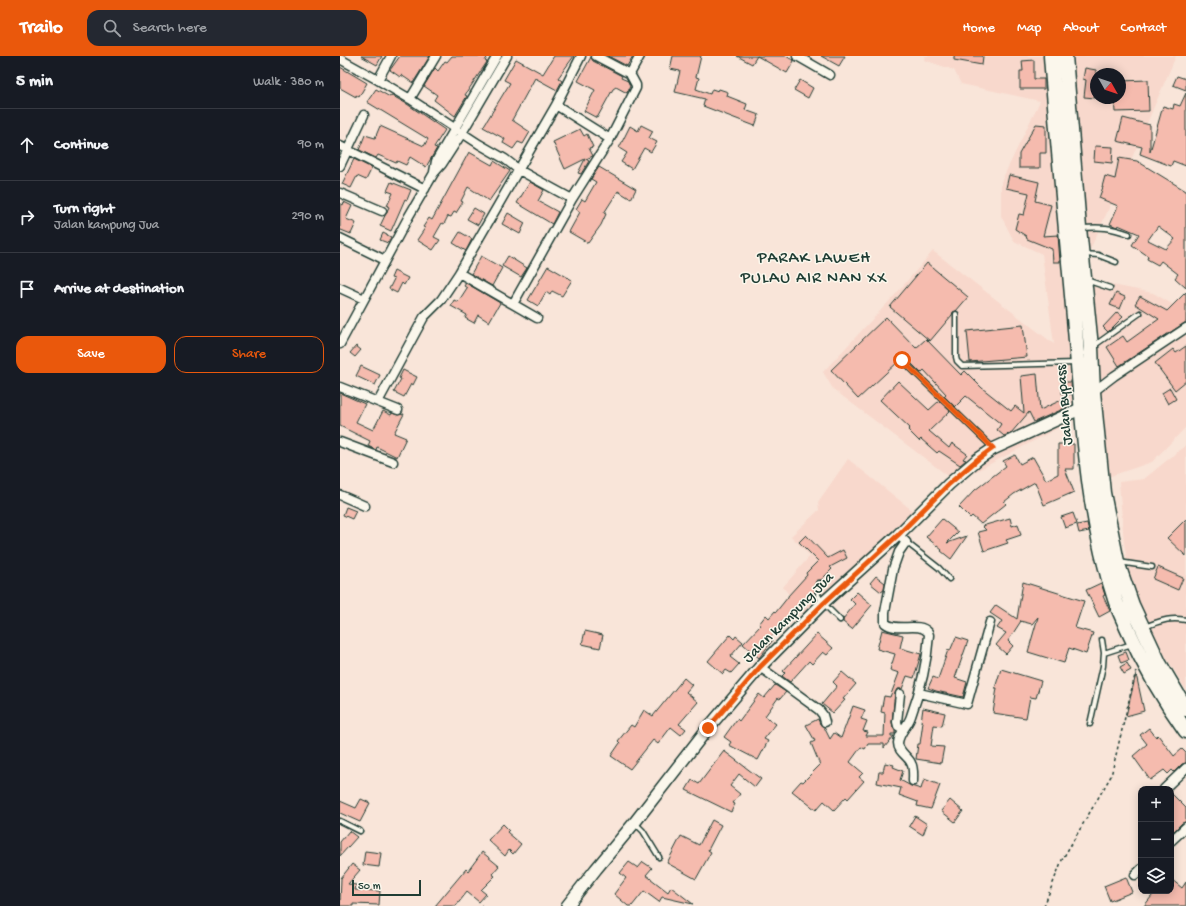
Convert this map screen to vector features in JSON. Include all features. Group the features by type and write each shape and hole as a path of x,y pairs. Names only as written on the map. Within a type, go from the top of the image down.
{"highway":[{"name":"Jalan Bypass","path":"1051,56 1082,408 1095,520 1115,600 1134,643 1186,709"},
{"name":"Jalan Bypass","path":"1065,56 1072,123 1079,228 1091,347 1093,392 1103,493 1117,562 1132,605 1142,628 1150,664 1169,708 1186,731"},
{"path":"1056,126 1072,123"}],"street":[{"path":"378,80 391,56"},
{"path":"410,99 436,56"},
{"path":"434,173 436,161 497,56"},
{"path":"340,344 342,334 364,299 434,173 442,164 462,133 507,56"},
{"path":"378,402 424,318 441,300 459,273 556,105 581,56"},
{"path":"513,304 572,198 610,139 636,88 630,74 596,56"},
{"path":"630,74 640,56"},
{"path":"797,56 830,75"},
{"path":"342,58 505,159 519,170 572,198"},
{"path":"556,105 610,139"},
{"path":"340,166 344,148 364,115"},
{"path":"344,148 425,189"},
{"path":"340,193 382,211"},
{"path":"340,238 385,260"},
{"path":"459,273 538,318"},
{"path":"340,288 364,299"},
{"path":"1093,392 1114,376 1186,328"},
{"path":"340,387 398,410"},
{"name":"Jalan kampung Jua","path":"567,906 708,728 760,667 824,603 902,539 949,484 978,459 993,448 1082,408"},
{"path":"340,442 393,462"},
{"path":"340,495 365,506"},
{"path":"902,539 895,560 884,620 886,624 893,628 924,629 928,632 927,657 919,693 910,719 899,738 898,747 912,763 913,781"},
{"path":"919,693 967,704 990,622"},
{"path":"760,667 819,710 823,715 824,722"},
{"path":"900,694 897,722 898,726 903,730"},
{"path":"1167,786 1186,768"},
{"path":"1174,838 1186,827"}],"lane":[{"path":"1079,228 1103,227 1129,234"},
{"path":"1082,253 1098,255 1116,262"},
{"path":"1084,280 1110,288"},
{"path":"1091,347 1140,313"},
{"path":"956,314 956,357 957,362 962,366 1078,362"},
{"path":"902,360 993,448"},
{"path":"902,539 939,568 949,579"},
{"path":"1117,562 1152,568"},
{"path":"819,583 818,594 824,603 840,620"},
{"path":"1142,628 1165,619 1174,618 1186,620"},
{"path":"1090,724 1103,666 1104,653 1102,640"},
{"path":"1104,653 1134,643"},
{"path":"340,821 360,831"},
{"path":"635,822 643,831 659,858"}],"path":[{"path":"1044,906 1062,860 1111,776 1136,671 1150,664"}],"shaded area":[{"path":"925,56 1176,56 1131,160 1077,278 1153,293 1186,312 1186,427 1152,462 1087,484 1075,419 956,482 833,389 823,372 895,295 933,251 1054,344 1042,254 1014,241 1001,216 1001,182 1040,101 961,84 954,70 924,60"},
{"path":"1186,445 1186,690 1165,655 1132,587 1124,543 1119,482 1144,479"},
{"path":"848,459 913,511 803,613 783,587 810,556 791,536 819,510 818,502"}],"building":[{"path":"361,56 382,56 377,65"},
{"path":"400,56 430,56 413,83 390,70"},
{"path":"452,56 488,56 485,61 487,62 465,95 467,96 455,116 434,100 437,95 424,86 435,68 438,71 445,61 447,62"},
{"path":"554,56 574,56 558,78 562,81 557,90 535,78 512,120 530,132 523,144 518,142 513,149 503,143 505,139 483,127 510,83 504,80 516,59 543,74"},
{"path":"608,56 633,56 627,66"},
{"path":"673,56 701,56 696,77 699,78 696,89 710,94 712,89 718,91 719,89 728,92 727,96 747,104 745,110 759,115 755,126 703,106 705,99 675,92 680,71 670,69"},
{"path":"737,56 757,56 752,64"},
{"path":"757,56 786,56 794,61 787,73"},
{"path":"821,56 845,56 839,66"},
{"path":"954,56 983,56 982,65 954,60"},
{"path":"591,57 593,61 622,76 621,78 628,81 630,86 627,93 616,87 613,89 597,118 584,111 595,90 578,81"},
{"path":"1034,60 1034,79 1044,79 1044,89 1020,89 1020,71 1023,71 1022,61"},
{"path":"340,67 367,83 359,97 356,95 356,97 340,88"},
{"path":"1085,68 1090,69 1090,98 1084,97 1086,80 1083,79"},
{"path":"1177,76 1186,79 1186,90 1173,85"},
{"path":"800,80 813,88 808,98 794,90"},
{"path":"1148,80 1149,111 1115,112 1114,104 1126,104 1126,81"},
{"path":"376,89 407,104 445,130 434,147 437,148 426,167 410,157 406,165 397,161 396,163 378,155 376,158 359,150 365,135 375,138 380,126 424,146 428,139 367,102"},
{"path":"1186,93 1186,166 1173,161 1171,166 1140,154 1142,147 1117,141 1123,118 1150,125 1150,152 1163,106 1173,109 1174,104 1180,106"},
{"path":"1036,124 1046,125 1046,153 1040,153 1040,168 1019,168 1019,154"},
{"path":"641,125 653,131 649,138 657,142 651,152 644,148 632,169 621,162 627,153 619,148 630,126 638,131"},
{"path":"580,129 584,136 587,134 593,147 589,148 593,156 586,159 589,161 581,174 578,173 585,159 565,169 553,142"},
{"path":"1095,146 1113,147 1112,163 1094,161"},
{"path":"469,152 492,165 494,161 510,171 489,201 468,187 461,201 463,202 456,213 454,212 451,217 448,216 434,237 440,240 433,250 417,240 425,228 423,227 429,218 432,220"},
{"path":"1119,158 1137,161 1186,191 1186,288 1175,278 1178,274 1161,261 1158,265 1147,259 1148,256 1132,245 1139,234 1118,225 1117,227 1110,224 1118,206 1099,198 1105,176 1115,179","holes":["1158,226 1175,239 1166,249 1148,240"]},
{"path":"354,159 372,168 366,180 357,176 351,188 342,184"},
{"path":"599,167 636,189 631,199 618,191 604,213 606,214 601,225 588,243 569,232 580,212 576,209 582,199 585,201 596,182 591,179"},
{"path":"1009,175 1039,182 1035,201 1051,205 1043,236 1058,235 1060,262 1053,262 1052,249 1027,239 1026,236 1015,229 1019,214 1024,215 1029,193 1006,188"},
{"path":"391,182 411,190 407,200 405,199 391,231 380,226 389,207 387,206 393,193 387,191"},
{"path":"530,182 544,190 538,201 558,212 552,224 517,203"},
{"path":"344,202 352,206 346,219 356,223 351,234 341,230 340,231 340,203 343,205"},
{"path":"474,208 484,214 478,225 467,219"},
{"path":"508,213 525,223 520,234 502,224"},
{"path":"460,232 472,239 466,251 453,243"},
{"path":"383,233 391,237 388,243 380,240"},
{"path":"481,256 502,268 492,286 471,274"},
{"path":"508,256 527,268 521,277 502,266"},
{"path":"927,263 968,297 956,311 953,312 930,341 890,307"},
{"path":"548,266 572,280 562,296 552,291 550,295 546,292 538,306 528,300"},
{"path":"394,271 408,278 404,285 402,283 397,293 389,289 394,279 391,278"},
{"path":"466,283 500,303 489,322 478,315 474,323 465,318 467,315 451,306 454,300 458,302 467,288 464,286"},
{"path":"1186,292 1186,322 1119,366 1107,347 1123,336 1127,342 1159,319 1135,304 1140,296 1167,311"},
{"path":"1116,293 1125,297 1120,309 1110,305"},
{"path":"1117,312 1123,317 1108,332 1103,327"},
{"path":"886,317 916,348 926,339 961,375 965,371 982,388 1011,411 1015,406 1024,413 1021,376 1037,374 1040,410 1066,398 1070,406 1034,422 1029,412 1011,433 1004,436 997,430 1001,424 966,396 955,407 944,396 946,394 924,370 921,373 904,356 900,357 899,361 858,399 831,370"},
{"path":"1023,325 1027,357 970,362 967,331"},
{"path":"356,346 361,350 355,357 350,353"},
{"path":"1186,346 1186,381 1175,390 1155,363 1173,349 1176,353"},
{"path":"361,366 380,375 375,385 356,376"},
{"path":"403,370 417,377 413,385 411,384 404,397 394,392 401,379 399,378"},
{"path":"898,381 929,410 939,401 950,411 929,431 949,448 952,443 967,454 963,459 966,460 960,465 939,451 937,453 921,439 919,441 908,430 910,428 880,400"},
{"path":"1062,382 1071,382 1072,394 1062,394"},
{"path":"1170,388 1176,399 1168,404 1162,393"},
{"path":"340,393 365,404 356,422 373,430 383,411 391,415 392,413 398,415 404,414 394,433 406,438 397,457 377,447 376,450 368,446 370,441 340,426"},
{"path":"1058,444 1074,444 1074,469 1065,469 1074,492 1044,505 1035,482 1014,494 1004,502 1006,504 981,524 972,516 970,518 959,507 975,490 1006,466 1003,461 1015,455 1020,464 1033,457 1046,480 1058,474"},
{"path":"346,507 356,511 352,519 343,515"},
{"path":"1073,513 1077,524 1065,528 1061,517"},
{"path":"1010,518 1012,526 1018,524 1021,535 1006,540 1008,543 984,551 978,532 986,530 982,526"},
{"path":"942,519 958,532 947,543 967,536 951,559 926,537"},
{"path":"1186,519 1186,556 1167,538"},
{"path":"1087,523 1089,531 1079,533 1077,525"},
{"path":"806,535 828,558 843,550 847,558 830,567 832,569 821,580 816,581 814,587 815,592 800,608 798,606 788,619 786,617 770,638 773,640 759,658 743,644 761,625 759,624 766,615 769,618 775,611 776,612 807,575 806,573 818,561 799,542"},
{"path":"1158,567 1183,578 1178,590 1153,579"},
{"path":"876,576 885,583 884,590 881,592 870,583"},
{"path":"1023,582 1084,601 1075,628 1093,633 1086,654 1069,648 1064,663 1028,652 1038,617 1032,624 1021,621 1008,641 1013,646 1006,654 996,645 1006,633 997,628 1002,621 990,613 996,605 1017,619"},
{"path":"1101,583 1105,595 1103,596 1110,611 1099,617 1086,590"},
{"path":"857,592 872,605 852,629 843,622 843,619 855,604 850,599"},
{"path":"882,630 903,635 900,648 921,654 914,678 907,676 902,689 897,689 895,693 892,722 895,734 891,734 891,736 894,736 884,748 884,744 868,744 865,749 861,747 850,762 863,773 859,777 864,781 848,799 846,797 834,810 824,801 816,810 792,791 801,781 803,782 820,765 811,743 815,741 806,725 818,719 830,739 834,733 841,738 853,706 865,710 861,719 867,721 863,731 868,732 866,736 884,736 885,713 881,712 884,696 890,697 899,673 890,670 895,654 877,649"},
{"path":"585,631 603,635 600,648 582,644"},
{"path":"817,634 833,648 827,655 823,652 812,664 809,661 790,682 782,676 785,673 783,671"},
{"path":"730,635 734,639 736,636 743,642 730,657 739,664 731,673 726,670 723,674 708,661"},
{"path":"956,637 968,641 955,678 967,682 963,697 928,688 933,677 938,679 948,650 950,651"},
{"path":"1126,652 1129,660 1121,663 1118,655"},
{"path":"1127,663 1131,670 1124,674 1120,667"},
{"path":"1001,669 1041,681 1036,698 1030,697 1026,718 993,713 997,688 995,688"},
{"path":"842,672 856,684 843,699 845,700 833,713 822,704 837,686 833,682"},
{"path":"1136,674 1144,711 1126,716"},
{"path":"684,678 692,685 686,692 698,702 679,724 686,729 681,735 671,727 658,744 653,740 630,769 611,756 620,743 618,741 631,725 634,727 644,710 653,716"},
{"path":"775,685 786,692 780,699 778,698 765,716 776,724 764,739 768,741 758,760 729,745 731,742 724,737 737,719 739,721 759,694 764,698"},
{"path":"923,708 945,713 942,726 934,725 931,746 944,747 941,763 916,759 918,744 920,744"},
{"path":"1149,728 1156,737 1158,735 1174,756 1182,749 1186,753 1186,763 1182,764 1174,772 1172,770 1168,774 1164,770 1150,780 1133,756 1147,744 1140,735"},
{"path":"724,751 761,779 755,787 739,774 730,786 740,794 733,803 735,804 731,812 686,790 692,780 699,784"},
{"path":"885,763 894,765 893,767 903,771 900,780 911,786 921,789 924,779 940,785 931,809 917,806 918,802 899,795 901,788 877,783 879,772 883,772"},
{"path":"1174,796 1186,808 1186,822 1182,823 1174,831"},
{"path":"361,799 370,803 360,822 340,813 340,801 356,808"},
{"path":"950,800 963,811 955,822 941,811"},
{"path":"915,816 927,824 923,835 909,826"},
{"path":"712,820 721,825 708,850 711,852 696,879 667,863 681,836 699,845"},
{"path":"503,824 509,830 507,832 521,844 513,854 509,850 505,856 488,840"},
{"path":"349,831 357,837 340,856 340,842"},
{"path":"365,851 381,853 379,867 363,865"},
{"path":"482,852 499,866 492,874 495,876 481,890 486,894 479,902 467,892 456,906 435,906 466,869 468,871"},
{"path":"629,862 638,868 643,862 652,868 646,875 668,892 671,887 693,904 662,897 659,902 644,891 632,906 628,906 614,894 626,878 620,873"},
{"path":"352,864 360,870 348,884 356,885 355,890 380,891 379,905 353,904 353,906 340,906 341,878"},
{"path":"1126,877 1132,892 1110,901 1104,886"},
{"path":"1174,881 1182,888 1186,882 1186,906 1144,906 1154,894 1174,894"}],"district":[{"name":"PARAK LAWEH PULAU AIR NAN XX","path":"814,269"}],"route":[{"path":"708,728 760,667 788,638 923,512 949,484 993,448 902,360"}]}
